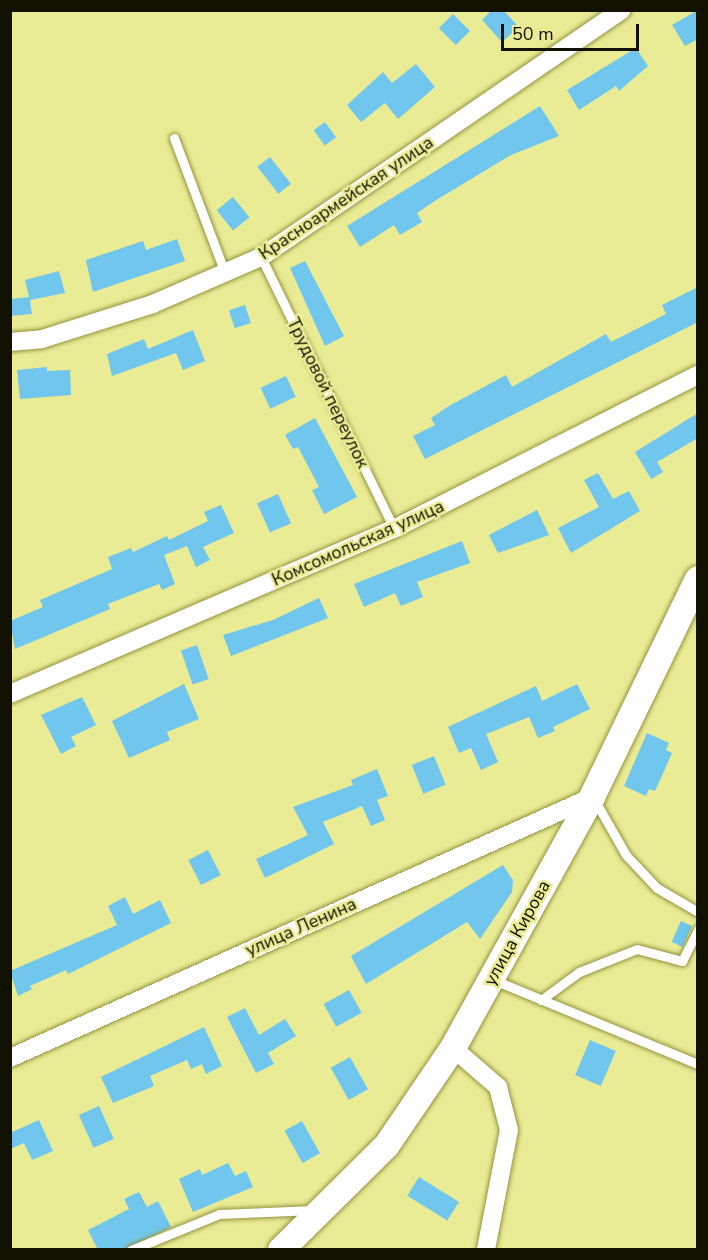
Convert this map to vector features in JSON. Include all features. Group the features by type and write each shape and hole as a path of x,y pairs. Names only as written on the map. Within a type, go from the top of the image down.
{"main road":[{"name":"улица Кирова","path":"281,1250 387,1145 453,1048 592,797 690,612 698,579"}],"street":[{"name":"Красноармейская улица","path":"10,342 42,339 153,304 261,257 622,10"},
{"name":"Комсомольская улица","path":"10,694 394,530 698,375"},
{"name":"улица Ленина","path":"10,1058 592,797"},
{"path":"453,1048 498,1087 509,1130 486,1250"}],"lane":[{"path":"174,138 225,273"},
{"name":"Трудовой переулок","path":"261,257 394,530"},
{"path":"592,797 626,855 657,888 698,912"},
{"path":"541,1000 579,972 637,949 682,962 698,929"},
{"path":"491,979 698,1064"},
{"path":"131,1250 219,1214 322,1210"}],"building":[{"path":"492,10 503,10 519,27 502,42 482,20"},
{"path":"698,10 698,39 685,46 672,25"},
{"path":"453,14 470,31 456,45 439,28"},
{"path":"636,48 648,66 619,91 616,86 579,110 567,90"},
{"path":"416,64 435,87 398,119 385,103 361,122 347,105 383,72 392,83"},
{"path":"540,106 559,136 511,155 438,199 417,213 422,222 400,235 394,225 360,247 347,226"},
{"path":"325,122 336,137 325,146 314,130"},
{"path":"270,157 291,184 278,194 257,167"},
{"path":"233,197 249,217 233,230 217,210"},
{"path":"177,239 185,261 93,292 86,260 143,241 146,250"},
{"path":"305,261 344,336 325,346 290,268"},
{"path":"59,271 65,293 30,300 32,314 10,316 10,299 29,297 25,280"},
{"path":"698,287 698,322 425,459 413,436 435,425 431,418 449,406 506,375 512,387 606,334 611,342 666,314 662,305"},
{"path":"245,305 251,323 235,328 229,310"},
{"path":"193,330 205,361 183,370 176,353 112,376 107,354 144,339 148,349"},
{"path":"47,367 47,371 70,370 71,395 20,399 17,370"},
{"path":"286,376 296,397 270,409 261,388"},
{"path":"698,413 698,438 657,462 663,472 651,479 635,452"},
{"path":"315,418 357,497 324,514 312,490 319,487 298,447 293,449 285,435"},
{"path":"598,473 613,499 629,491 640,511 571,553 558,528 599,507 584,480"},
{"path":"278,494 291,523 270,533 257,503"},
{"path":"221,505 234,533 203,547 210,560 196,567 187,546 164,555 175,584 162,590 159,584 108,604 110,609 15,649 10,621 43,607 40,600 112,569 108,557 131,548 133,552 167,536 169,540 208,521 204,512"},
{"path":"537,510 549,535 498,553 489,535"},
{"path":"462,541 470,563 417,582 423,597 401,606 395,593 364,607 354,584"},
{"path":"319,598 328,618 231,656 223,635 273,620"},
{"path":"197,645 209,679 193,685 181,651"},
{"path":"184,684 199,719 167,732 170,740 129,758 112,721"},
{"path":"577,684 590,709 553,727 555,731 538,738 529,717 486,734 498,762 481,770 471,748 459,753 448,727 536,686 542,701"},
{"path":"82,697 96,725 71,737 76,746 61,754 41,715"},
{"path":"647,733 669,743 666,750 672,753 655,791 649,789 646,796 624,786"},
{"path":"434,756 446,785 423,794 412,765"},
{"path":"377,769 388,796 377,800 385,820 371,826 362,806 323,822 334,844 265,878 256,859 308,835 293,807 353,785 351,780"},
{"path":"208,850 221,875 201,885 188,860"},
{"path":"503,865 513,880 512,892 480,939 467,922 366,984 351,956"},
{"path":"125,897 133,914 160,900 171,923 68,974 66,970 30,986 32,989 18,996 10,971 117,925 108,906"},
{"path":"681,921 692,926 683,947 672,942"},
{"path":"349,990 362,1013 336,1027 324,1004"},
{"path":"245,1008 259,1035 285,1019 296,1036 268,1053 274,1064 256,1073 227,1017"},
{"path":"204,1027 222,1066 206,1074 202,1064 191,1069 187,1060 150,1076 154,1086 113,1103 101,1077"},
{"path":"590,1040 616,1051 601,1086 575,1075"},
{"path":"350,1057 368,1089 349,1100 331,1068"},
{"path":"99,1106 114,1139 94,1148 79,1115"},
{"path":"39,1120 53,1151 32,1160 24,1143 10,1149 10,1133"},
{"path":"302,1121 320,1153 302,1163 285,1131"},
{"path":"228,1163 235,1176 246,1171 253,1187 193,1212 179,1179 200,1169 202,1175"},
{"path":"419,1177 459,1202 447,1221 407,1196"},
{"path":"139,1192 147,1207 158,1201 171,1227 124,1250 98,1250 88,1230 129,1209 124,1199"}]}
